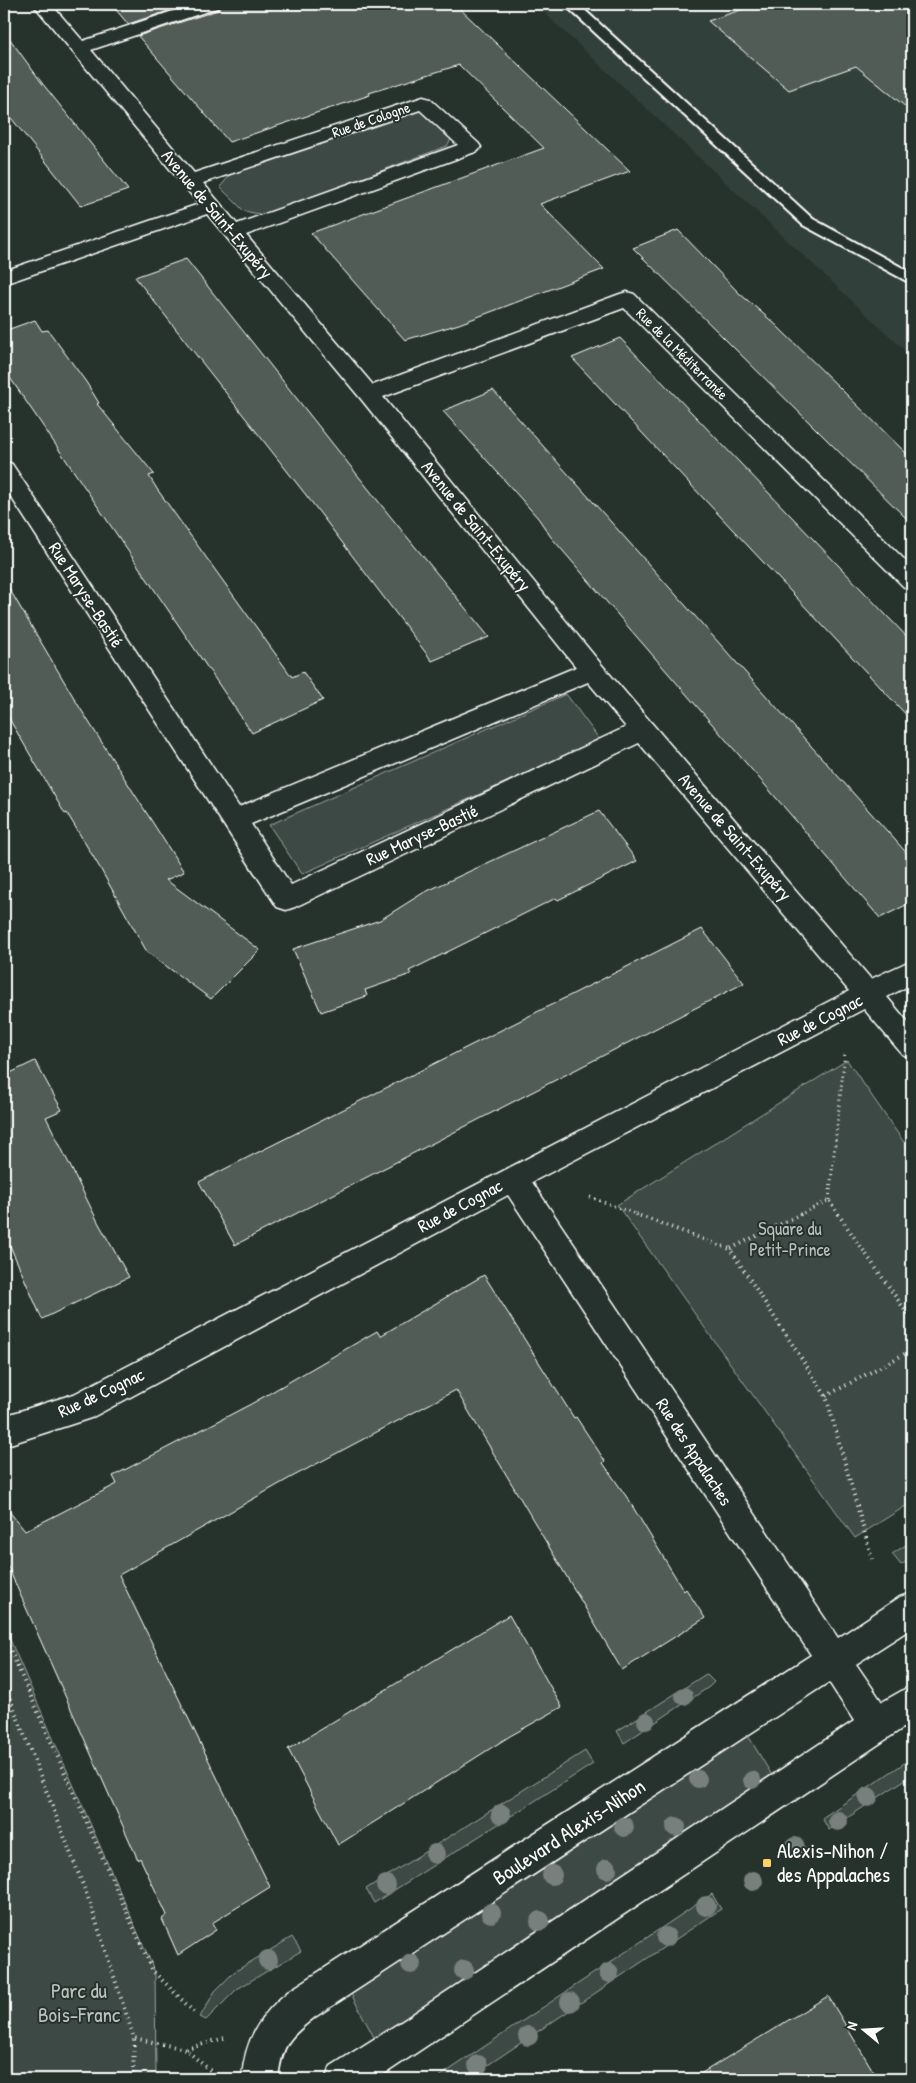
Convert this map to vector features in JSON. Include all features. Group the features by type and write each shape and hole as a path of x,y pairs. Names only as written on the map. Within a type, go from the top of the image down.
{"street":[{"name":"Avenue de Saint-Exupéry","path":"42,4 188,181 234,232 369,394 592,670 870,994 912,1046"},
{"path":"78,48 210,4"},
{"name":"Rue de Cologne","path":"188,181 423,103 471,147 234,232"},
{"path":"4,278 211,206"},
{"name":"Rue de la Méditerranée","path":"369,394 627,299 912,581"},
{"name":"Rue Maryse-Bastié","path":"4,469 286,899 643,730"},
{"path":"235,820 592,670"},
{"name":"Rue de Cognac","path":"4,1431 80,1407 512,1178 912,971"},
{"name":"Rue des Appalaches","path":"512,1178 759,1551 877,1725"},
{"name":"Boulevard Alexis-Nihon","path":"260,2079 261,2058 267,2041 278,2022 302,2004 912,1609"},
{"path":"344,2079 417,2033 912,1702"}],"lane":[{"path":"571,4 808,222 912,279"}],"path":[{"path":"845,1052 829,1200 912,1320"},
{"path":"590,1197 730,1249 826,1396 872,1559"},
{"path":"730,1249 829,1200"},
{"path":"826,1396 912,1350"},
{"path":"4,1636 153,1971 195,2014"},
{"path":"4,1683 87,1891 107,1947 134,2038 133,2079"},
{"path":"134,2038 185,2049 220,2079"}],"shaded area":[{"path":"535,4 912,4 912,357"}],"green space":[{"path":"418,110 438,115 455,133 447,146 264,215 244,211 220,187 231,174"},
{"path":"566,694 600,740 302,874 269,825"},
{"name":"Square du Petit-Prince","path":"847,1060 912,1154 912,1502 855,1538 617,1205"},
{"path":"912,1541 912,1558 901,1565 892,1554"},
{"name":"Parc du Bois-Franc","path":"4,1626 155,1972 156,2079 4,2079"},
{"path":"706,1674 714,1682 709,1687 624,1743 617,1731"},
{"path":"747,1734 773,1777 376,2041 350,1992"},
{"path":"585,1751 593,1764 374,1903 366,1889"},
{"path":"912,1758 912,1775 829,1830 822,1818"},
{"path":"712,1894 721,1909 467,2079 436,2079"},
{"path":"292,1937 301,1951 237,1989 206,2020 200,2017 215,1991 234,1972"}],"building":[{"path":"111,4 189,4 128,24"},
{"path":"222,4 455,4 630,171 540,204 604,269 459,324 405,340 311,233 544,148 459,65 369,93 370,95 229,142 138,36 218,10"},
{"path":"758,4 912,4 912,112 856,66 789,90 708,21"},
{"path":"4,31 42,83 128,190 81,206 4,109"},
{"path":"678,230 739,293 775,324 912,459 912,524 633,248"},
{"path":"186,259 390,516 489,637 432,661 313,504 135,277"},
{"path":"35,320 42,331 48,330 86,382 99,403 97,404 154,474 149,476 157,489 292,677 303,672 323,700 252,733 4,369 4,331"},
{"path":"620,338 912,642 912,721 572,358"},
{"path":"493,390 912,859 912,902 880,918 551,537 538,518 443,411"},
{"path":"4,580 80,708 184,872 166,880 260,950 211,999 147,952 100,868 67,813 65,814 4,710"},
{"path":"599,811 637,861 558,900 556,898 409,971 411,974 365,990 367,996 321,1012 293,949 380,920 423,893"},
{"path":"702,929 744,983 235,1245 199,1182"},
{"path":"35,1061 62,1110 46,1117 98,1222 129,1277 42,1319 4,1232 4,1076"},
{"path":"484,1275 574,1418 576,1417 605,1461 603,1463 628,1499 684,1591 686,1589 705,1618 622,1670 456,1390 290,1478 119,1575 270,1887 212,1923 216,1930 178,1955 162,1919 167,1915 140,1858 138,1860 4,1558 4,1505 25,1531 117,1484 113,1476 251,1404 377,1331 380,1336"},
{"path":"509,1615 562,1707 510,1736 338,1845 288,1749"},
{"path":"828,1996 878,2079 692,2079"}],"place":[{"name":"Alexis-Nihon / des Appalaches","path":"767,1863"}]}
